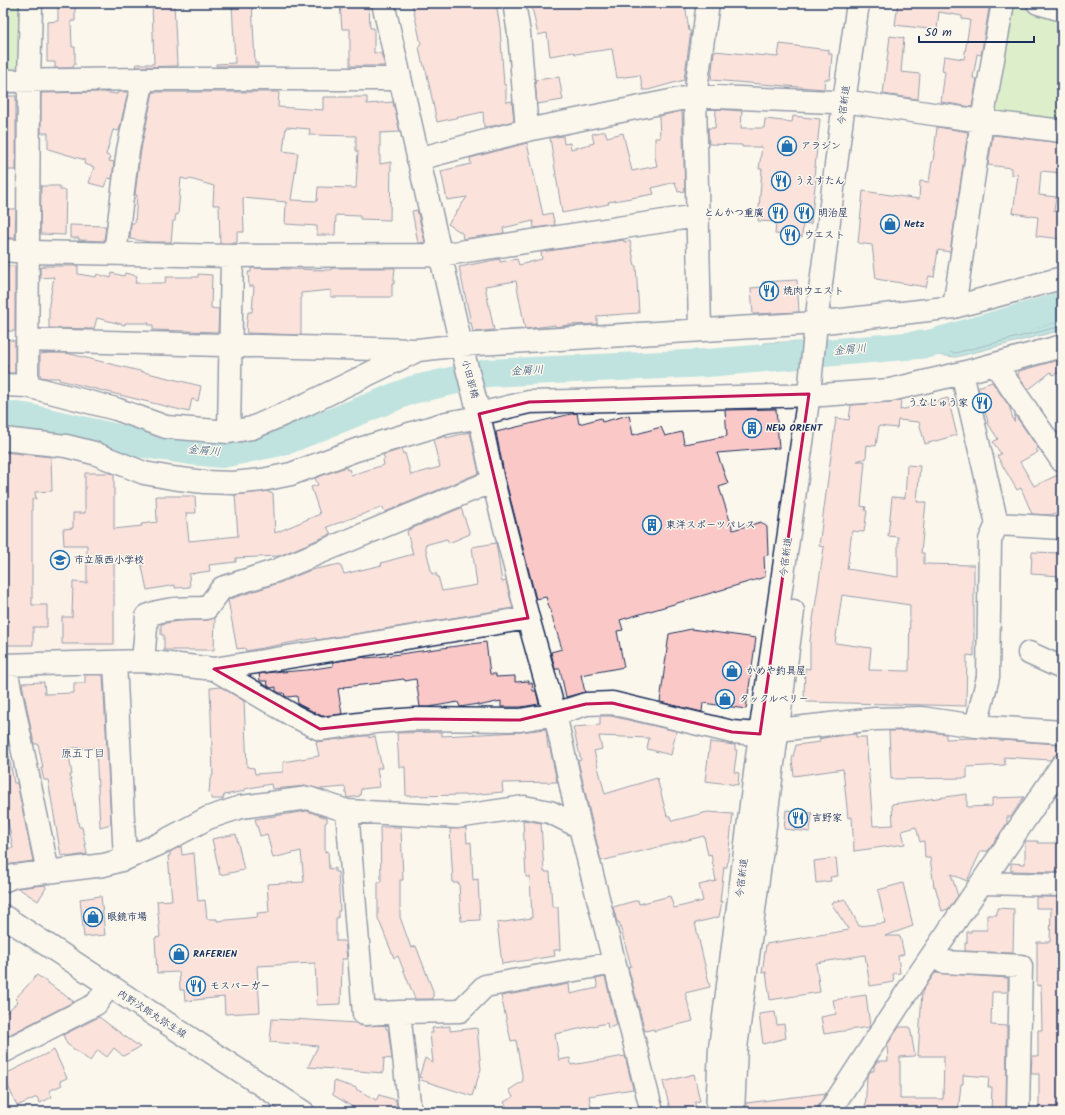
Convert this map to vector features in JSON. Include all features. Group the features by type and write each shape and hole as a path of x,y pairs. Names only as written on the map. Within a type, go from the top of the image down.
{"main road":[{"path":"27,386 31,3"},
{"name":"小田部橋","path":"383,3 493,481 528,618 555,714 580,827 652,1112"},
{"path":"516,3 527,130"},
{"path":"700,330 695,96 708,3"},
{"name":"今宿新道","path":"717,1112 720,1048 769,732 816,395 850,103 858,3"},
{"name":"今宿新道","path":"850,103 872,3"},
{"path":"954,307 982,121 1003,3"},
{"path":"1038,3 1062,10"},
{"path":"115,254 128,150 143,79"},
{"path":"3,81 29,82 143,79 400,79"},
{"path":"418,159 527,130 695,96 850,103 1062,131"},
{"path":"3,250 28,252 232,256 440,255 698,216"},
{"path":"230,432 232,256"},
{"path":"28,340 418,350 461,345 824,323 954,307 1062,278"},
{"path":"3,439 66,446 94,453 144,473 204,482 233,483 262,480 291,474 356,450 439,425 479,416 528,402 816,395 890,390 962,373 1062,346"},
{"path":"3,385 27,386 116,409 166,427 230,432 252,428 307,404 418,350"},
{"path":"994,364 1062,461"},
{"path":"962,373 996,524 990,540 988,677 976,726"},
{"path":"143,661 147,616 153,613 172,610 207,608 222,588 275,572 493,481"},
{"path":"996,524 1062,528"},
{"path":"48,872 4,664 143,661 214,669 528,618"},
{"path":"1029,653 1062,668"},
{"path":"115,662 125,859"},
{"path":"214,669 320,729 414,719 520,720 555,714 586,704 612,703 732,732 769,732 875,719 921,718 976,726 1062,732"},
{"name":"今宿新道","path":"732,1112 736,1048 769,732"},
{"path":"829,1112 933,954 1062,765"},
{"path":"3,881 14,876 104,865 125,859 159,844 208,818 242,807 308,798 347,811 457,817 524,807 550,812 580,827"},
{"path":"347,811 364,1014 399,1012 460,1012 485,986 614,963"},
{"path":"982,883 1062,885"},
{"name":"内野次郎丸弥生線","path":"3,916 302,1112"},
{"path":"933,954 943,962 1022,966 1018,1112"},
{"path":"3,1052 96,1004 109,986"},
{"path":"399,1012 410,1112"}],"highlighted area":[{"path":"809,394 760,734 732,732 612,703 586,704 520,720 415,719 320,729 214,669 528,618 479,414 529,402"}],"shaded area":[{"name":"市立原西小学校","path":"3,443 82,452 116,470 116,650 3,652"}],"green space":[{"path":"3,3 23,3 22,70 3,70"},
{"path":"1008,4 1062,18 1062,120 992,113"}],"water":[{"path":"1062,299 1062,330 956,357 844,346 758,359 763,343 852,339 918,345 964,340 981,320"}],"pier":[{"path":"845,337 844,349 792,356 795,340"}],"building":[{"path":"58,3 75,3 75,21 71,21 72,47 75,47 75,65 73,65 73,68 55,68 55,62 47,62 47,22 58,21"},
{"path":"152,3 174,3 178,66 137,67 136,64 154,64"},
{"path":"232,3 252,3 255,63 258,63 258,66 216,66 216,64 235,63"},
{"path":"369,3 370,28 374,28 374,53 381,53 385,66 350,66 350,29 342,29 340,4"},
{"path":"412,3 496,3 500,27 504,85 506,85 506,102 512,101 514,121 484,127 483,112 437,122 426,70 422,62 419,47 421,44"},
{"path":"531,3 685,3 689,31 691,31 684,80 643,90 640,75 617,78 612,49 575,54 574,52 550,56 547,33 538,35"},
{"path":"898,3 990,3 981,55 977,54 973,78 977,79 972,107 941,102 945,72 942,71 944,56 964,59 970,20 962,19 962,16 939,12 937,30 895,25"},
{"path":"890,36 904,38 901,72 920,74 918,99 883,94"},
{"path":"780,44 829,50 829,54 832,54 830,79 825,79 824,89 711,80 714,51 778,57"},
{"path":"559,77 563,100 537,104 535,80"},
{"path":"103,92 117,94 118,92 128,92 119,131 113,130 106,155 111,157 109,161 114,162 112,179 108,178 104,187 89,183 94,167 84,164 85,160 48,149 48,133 41,133 41,93"},
{"path":"153,92 279,92 278,107 323,110 323,97 367,97 367,104 393,102 400,132 380,133 380,164 391,162 390,220 360,219 360,216 336,215 335,235 317,235 317,226 285,224 286,202 243,198 244,232 237,232 237,243 220,243 219,205 213,205 214,186 181,178 178,215 176,214 175,221 173,221 171,242 150,242 130,239 131,223 135,223 137,195 135,195 142,144","holes":["286,127 310,129 309,135 356,136 356,151 358,151 356,188 318,187 317,201 291,200 298,153 283,151"]},
{"path":"3,96 16,96 16,170 3,170"},
{"path":"716,109 742,111 741,128 764,128 765,119 792,122 793,116 820,119 811,224 803,223 802,237 775,234 776,222 758,221 762,169 759,169 762,147 709,144 708,128 715,128"},
{"path":"682,111 685,191 678,192 675,182 652,188 654,194 608,202 609,204 562,213 550,138 563,136 564,144 570,143 571,149 594,143 592,134 605,131 607,137 623,133 632,171 657,166 655,157 655,138 660,138 659,116"},
{"path":"937,127 968,132 950,252 938,250 934,277 929,276 926,287 876,279 872,245 858,243 863,191 919,199 920,181 929,182"},
{"path":"993,135 1062,143 1062,173 1041,171 1039,195 1056,197 1054,211 1062,212 1062,239 1036,236 1038,217 1013,213 1018,175 1011,174 1011,168 988,165"},
{"path":"527,143 543,215 552,213 555,225 534,228 533,221 503,228 504,233 463,239 462,233 448,224 467,197 447,200 441,171 471,164 470,158"},
{"path":"41,186 60,186 60,190 66,190 65,235 40,234"},
{"path":"3,209 16,209 15,238 3,238"},
{"path":"417,210 425,242 420,243 418,243 412,211"},
{"path":"70,225 106,226 104,241 79,240 79,238 70,238"},
{"path":"624,240 624,242 630,241 636,266 639,313 597,316 597,324 556,327 555,325 525,329 516,281 485,286 494,330 473,332 459,267 500,259 500,262 517,259 519,265 542,259 541,252"},
{"path":"3,266 15,266 15,331 3,331"},
{"path":"44,266 78,266 78,274 96,277 97,274 111,278 112,273 124,276 125,273 137,276 135,283 165,283 166,277 198,277 198,274 212,275 211,308 219,309 218,332 153,330 153,325 148,325 149,323 125,323 125,325 97,318 94,329 49,328 49,304 54,277 40,278 40,268"},
{"path":"251,268 329,270 332,268 395,268 394,284 392,284 392,297 331,297 331,290 301,293 301,335 247,333 246,328 248,312 252,312 254,286 249,286 248,272 251,272"},
{"path":"797,280 799,312 753,314 751,288 763,287 763,282"},
{"path":"3,338 15,341 15,373 7,373 7,365 3,365"},
{"path":"66,353 201,386 198,401 192,399 189,412 59,380 59,378 41,377 40,354"},
{"path":"1062,359 1062,371 1053,375 1051,372 1028,390 1018,376 1019,371"},
{"path":"992,382 1009,406 1014,422 1015,415 1038,448 1036,449 1038,452 1020,462 1034,486 1062,473 1062,510 1051,515 1032,514 1021,488 1017,490 997,456 1001,454 993,442 998,439 987,422 978,387"},
{"path":"948,398 957,435 925,444 919,422 898,420 897,428 879,426 876,446 867,445 866,458 857,461 865,461 861,506 866,507 865,510 867,511 864,532 852,531 847,569 898,577 898,537 888,536 892,497 905,498 907,465 920,466 917,502 926,502 921,553 924,553 924,564 974,565 974,656 967,655 966,706 807,702 804,696 805,668 810,669 810,640 824,547 819,546 836,418 849,420 851,405 901,400 900,410","holes":["842,595 910,605 909,671 869,670 871,648 835,643"]},
{"path":"776,409 779,448 717,453 728,484 719,487 733,530 761,522 767,527 768,555 764,556 765,577 620,620 623,630 617,631 624,667 581,675 585,692 566,697 560,669 555,669 551,652 562,649 546,597 536,599 505,478 496,432 577,413 579,424 601,418 602,422 629,415 633,435 661,427 665,436 682,432 684,444 727,436 725,410"},
{"path":"470,432 479,473 385,512 383,507 327,527 331,534 279,556 236,558 236,562 209,565 210,571 189,574 190,587 175,588 175,585 147,590 140,557 114,560 114,644 62,644 62,617 72,617 73,582 87,583 87,545 64,545 63,529 73,528 73,513 85,513 85,473 114,474 114,529 142,526 141,524 157,522 156,496 195,496 196,513 186,513 189,541 238,536 235,495 269,491 269,493 273,493 275,533 320,514 311,487 318,485 315,478 346,467 347,470 349,469 351,475 384,465 383,460 385,459 383,455 402,449 403,454 405,453 411,475 440,467 433,440"},
{"path":"3,452 51,457 52,491 35,492 36,499 32,499 32,605 47,605 47,627 33,627 33,645 6,645 7,503 3,503"},
{"path":"461,508 470,534 449,543 447,539 425,545 432,574 436,573 436,576 438,576 442,591 477,585 472,547 496,543 502,582 506,581 513,608 317,640 316,638 246,651 245,648 237,649 228,600 279,583 311,570 340,564 344,574 382,565 381,563 413,554 407,532 408,530"},
{"path":"1032,552 1062,553 1061,576 1031,574"},
{"path":"215,618 214,650 164,650 164,635 161,635 161,624"},
{"path":"691,629 756,638 746,709 703,703 702,712 660,702 669,634"},
{"path":"486,642 490,674 496,674 496,677 515,676 515,682 529,681 529,684 532,683 533,691 536,691 539,704 521,707 501,707 501,701 478,706 478,704 460,707 458,702 420,707 416,679 405,681 404,679 343,687 344,688 338,689 342,714 322,716 298,704 297,696 287,697 284,693 276,691 276,687 271,688 268,686 267,681 260,681 259,674 307,670 333,666 333,662"},
{"path":"85,675 103,675 111,824 100,827 96,748 68,748 72,775 70,775 79,827 82,827 87,854 67,857 67,855 61,856 48,780 44,780 38,744 34,744 22,683 44,682 45,694 74,693 74,683 85,683"},
{"path":"221,687 244,701 247,767 254,768 255,774 283,772 283,762 319,756 316,742 363,736 369,736 369,738 375,736 382,768 377,768 380,787 361,789 360,796 347,798 345,787 321,789 306,786 272,789 271,784 244,789 245,791 224,795 223,799 211,799 209,794 210,780 213,775 210,688"},
{"path":"600,716 611,716 676,731 671,755 647,749 649,738 599,736 602,749 594,751 605,794 657,778 667,816 670,816 672,821 708,812 733,814 727,867 724,867 720,902 722,901 719,917 695,923 710,987 685,993 693,1021 654,1031 654,1029 645,1031 628,967 631,966 619,922 617,922 613,907 638,900 639,904 670,896 674,908 703,901 699,885 716,881 711,854 708,855 704,836 601,861 578,761 581,760 573,727 600,725"},
{"path":"546,729 548,748 550,748 557,782 502,783 503,792 468,795 406,796 405,767 399,767 397,733 442,732 442,736 520,732"},
{"path":"889,731 920,731 946,734 946,739 973,738 1057,744 1057,754 1050,760 1004,757 1005,765 967,767 967,778 891,779"},
{"path":"856,734 856,737 866,737 873,826 893,825 892,804 967,794 967,807 992,806 992,798 1024,797 1011,817 1007,817 1007,823 988,851 981,851 967,881 951,874 958,896 948,909 942,911 935,886 934,887 930,858 925,858 924,841 920,842 916,827 902,831 905,844 854,851 852,817 848,818 843,769 794,776 792,760 796,745 820,742 819,739 829,737"},
{"path":"710,742 735,745 735,750 737,750 734,772 739,773 738,785 705,781"},
{"path":"3,756 9,756 14,783 17,783 33,861 3,867 3,848 13,848 7,817 3,818"},
{"path":"786,810 812,813 810,832 784,829"},
{"path":"307,811 327,818 327,822 325,823 325,852 328,851 329,869 335,868 335,872 338,872 340,911 338,911 338,918 336,918 336,941 345,941 347,959 342,959 341,1004 317,1005 315,963 257,966 260,1012 225,1014 224,997 185,1001 184,990 180,990 179,972 157,973 155,938 160,937 157,901 172,900 168,856 170,856 170,852 181,846 182,855 194,853 198,901 205,900 207,919 217,919 217,921 258,917 257,913 269,912 267,884 304,882 301,851 273,858 267,834 260,836 255,819"},
{"path":"523,820 541,823 544,872 550,872 552,907 558,907 560,950 554,950 555,956 502,964 497,923 532,918 530,877 526,877"},
{"path":"380,827 401,827 403,880 400,880 400,917 411,948 416,946 433,991 433,999 415,999 398,956 394,958 378,918 378,882 381,882"},
{"path":"466,828 467,843 471,842 473,880 478,879 480,920 461,921 459,883 453,883 450,829"},
{"path":"236,834 244,870 220,875 212,839"},
{"path":"1025,841 1038,841 1038,843 1062,843 1062,858 1060,858 1061,872 1011,871 1011,863 1025,864"},
{"path":"836,858 838,876 830,877 831,881 816,883 814,861"},
{"path":"903,883 913,926 885,936 900,936 904,954 898,956 900,973 893,974 894,982 870,986 865,955 816,963 820,992 770,1000 766,972 762,973 766,944 849,930 831,903 845,899 859,926 885,923 878,890"},
{"path":"45,885 46,888 38,901 18,888"},
{"name":"眼鏡市場","path":"101,896 105,935 84,937 80,899"},
{"path":"1036,897 1062,897 1062,1099 1060,1112 1039,1112 1039,1074 1031,1074 1032,1056 1038,1056 1038,1030 1042,1030 1041,985 1037,986 1037,942 1050,942 1051,908 1036,908"},
{"path":"997,908 1014,909 1013,953 965,951 967,932 971,932 971,930 987,930 987,915 997,915"},
{"path":"935,973 1008,978 1008,992 992,992 991,1025 1007,1026 1006,1112 991,1112 992,1087 988,1087 989,1077 963,1075 963,1084 961,1084 958,1112 929,1110 929,1112 865,1112 867,1076 871,1071 874,1071 874,1066 877,1061 888,1061 887,1045 899,1027 910,1027 915,1056 900,1057 900,1099 943,1099 944,1056 918,1056 922,992"},
{"path":"37,975 73,1002 3,1038 3,1015 18,1002 15,999"},
{"path":"605,977 617,1025 608,1028 607,1023 555,1034 559,1060 570,1058 571,1065 625,1056 633,1089 589,1096 592,1112 510,1112 504,1102 513,1097 509,1090 523,1081 516,1040 511,1041 501,996 569,984 570,994 598,988 596,979"},
{"path":"866,995 869,1027 824,1034 821,1017 836,1014 833,1000"},
{"path":"775,1012 777,1025 784,1024 786,1038 763,1044 759,1014"},
{"path":"99,1017 140,1047 123,1056 114,1048 107,1057 98,1050 90,1061 67,1044 63,1035"},
{"path":"272,1019 356,1023 365,1026 386,1025 386,1029 388,1029 392,1059 384,1058 383,1073 308,1067 318,1046 270,1042"},
{"path":"450,1026 450,1031 477,1028 481,1069 472,1096 421,1080 422,1078 419,1077 425,1058 433,1063 430,1033 433,1033 432,1028"},
{"path":"54,1050 67,1078 60,1081 62,1085 49,1091 52,1097 40,1103 37,1097 17,1106 3,1075"},
{"path":"694,1074 700,1101 695,1102 696,1112 671,1112 663,1082"},
{"path":"334,1081 357,1088 356,1089 376,1100 379,1095 396,1100 397,1112 361,1112 333,1095"},
{"path":"826,1093 817,1112 746,1112 746,1103"}],"waterway":[{"name":"金屑川","path":"3,414 25,417 143,444 222,454 285,441 412,390 487,373 707,363 929,344 1062,306"}],"place":[{"name":"アラジン","path":"787,146"},
{"name":"うえすたん","path":"781,181"},
{"name":"とんかつ重廣","path":"778,213"},
{"name":"明治屋","path":"804,213"},
{"name":"Netz","path":"890,224"},
{"name":"ウエスト","path":"790,235"},
{"name":"焼肉ウエスト","path":"769,291"},
{"name":"うなじゅう家","path":"982,403"},
{"name":"NEW ORIENT","path":"752,428"},
{"name":"東洋スポーツパレス","path":"652,525"},
{"name":"市立原西小学校","path":"60,560"},
{"name":"かめや釣具屋","path":"732,671"},
{"name":"タックルベリー","path":"725,699"},
{"name":"吉野家","path":"798,818"},
{"name":"眼鏡市場","path":"93,917"},
{"name":"RAFERIEN","path":"179,954"},
{"name":"モスバーガー","path":"196,986"}],"district":[{"name":"原五丁目","path":"83,754"}]}
